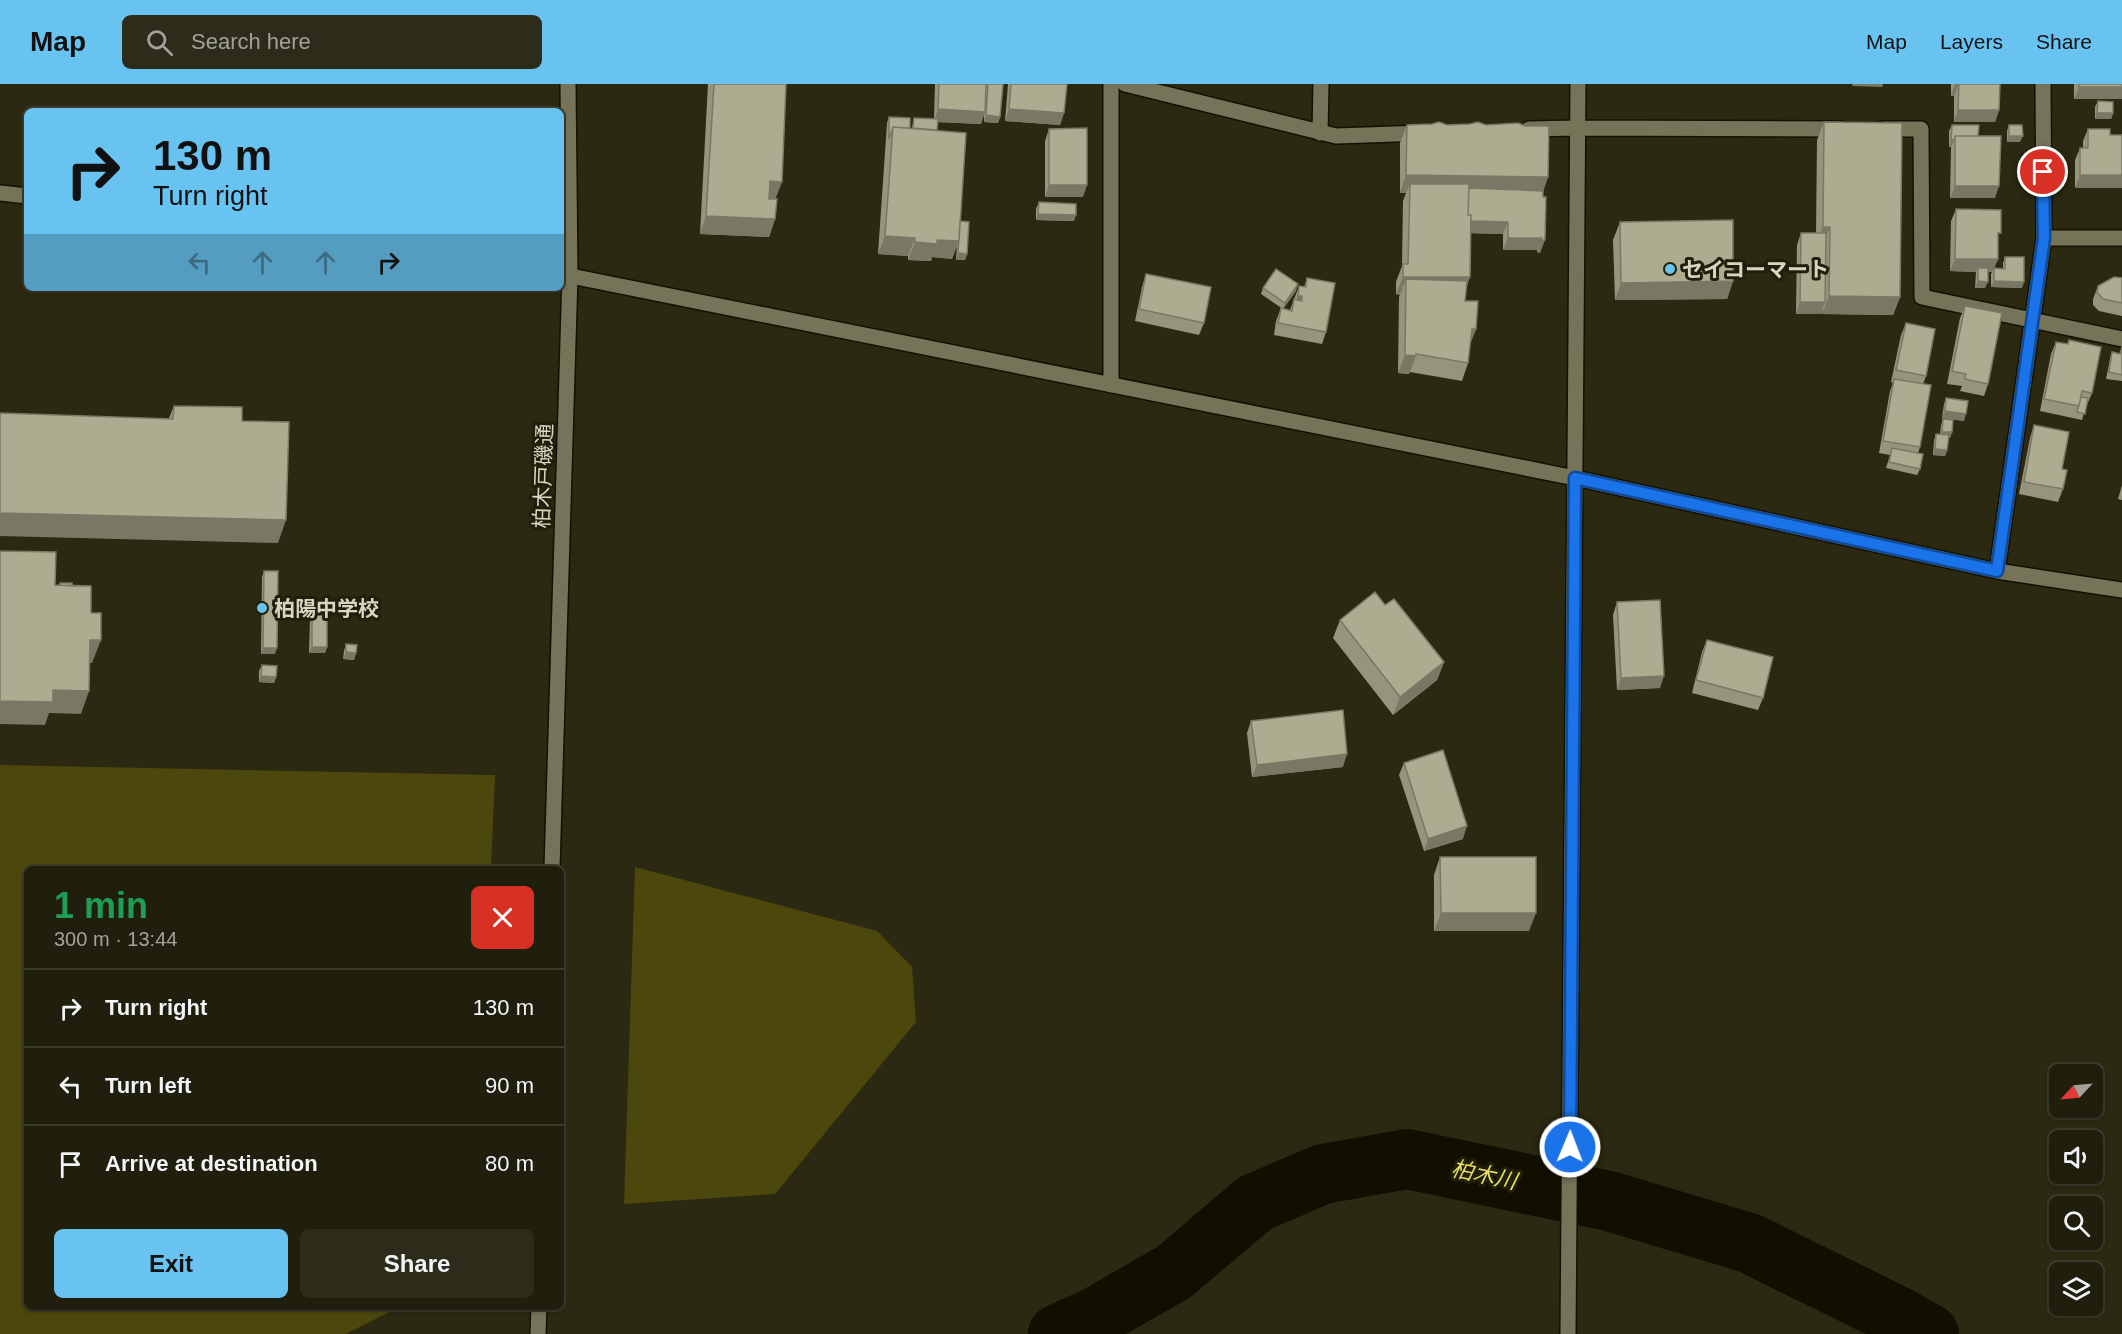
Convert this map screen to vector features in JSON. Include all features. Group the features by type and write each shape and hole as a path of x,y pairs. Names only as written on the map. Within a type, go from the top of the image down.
{"street":[{"name":"柏木戸磯通","path":"552,866 568,84"},
{"path":"1111,84 1111,384"},
{"path":"1125,84 1336,136 1440,132"},
{"path":"1320,133 1321,84"},
{"path":"1568,1334 1578,84"},
{"path":"1997,571 2044,238 2043,84"},
{"path":"1508,130 1850,129"},
{"path":"1874,129 1921,129 1922,297 2122,339"},
{"path":"0,193 24,196"},
{"path":"2044,238 2122,238"},
{"path":"565,275 1575,478 1997,571 2122,590"},
{"path":"538,1334 539,1310"}],"shaded area":[{"path":"0,765 495,775 491,866 24,866 24,1310 393,1310 346,1334 0,1334"},
{"path":"635,867 877,931 912,967 916,1022 775,1194 624,1204"}],"building":[{"path":"714,84 786,84 782,182 770,181 769,199 777,199 775,219 706,216"},
{"path":"939,84 986,84 985,112 938,109"},
{"path":"988,84 1003,84 1000,117 986,115"},
{"path":"1011,84 1067,84 1064,113 1009,109"},
{"path":"1959,84 2000,84 1999,110 1958,110"},
{"path":"2079,84 2122,84 2122,87 2079,87"},
{"path":"2098,101 2113,102 2113,113 2097,113"},
{"path":"889,117 910,118 910,128 893,127 889,139"},
{"path":"914,118 938,119 937,130 913,128"},
{"path":"1439,122 1447,125 1478,122 1486,125 1518,123 1525,126 1549,126 1548,177 1406,175 1407,125"},
{"path":"1824,122 1902,123 1900,297 1829,296 1830,227 1823,227"},
{"path":"1952,125 1979,125 1978,136 1955,136 1954,140 1951,140"},
{"path":"2009,125 2022,125 2023,136 2009,136"},
{"path":"893,127 966,133 959,241 937,240 937,244 915,242 915,238 885,236"},
{"path":"1087,128 1087,185 1049,185 1049,129"},
{"path":"2088,129 2110,129 2110,135 2122,135 2122,175 2080,175 2080,148 2088,148"},
{"path":"1955,136 2001,136 1999,186 1955,186"},
{"path":"1410,184 1469,184 1470,277 1403,277 1403,264 1408,264"},
{"path":"1469,188 1543,191 1543,197 1546,197 1545,240 1541,240 1542,238 1508,238 1508,222 1471,221 1471,215 1468,215"},
{"path":"1039,202 1076,204 1076,215 1038,214"},
{"path":"1956,209 2001,210 1998,259 1955,259"},
{"name":"セイコーマート","path":"1733,220 1733,281 1621,283 1620,222"},
{"path":"960,221 969,222 967,254 958,253"},
{"path":"1801,233 1826,233 1825,302 1800,302"},
{"path":"2005,257 2024,257 2024,282 1994,281 1994,268 2005,269"},
{"path":"1978,268 1988,268 1988,282 1978,281"},
{"path":"1276,269 1298,284 1285,303 1263,288"},
{"path":"1146,274 1211,287 1204,323 1139,309"},
{"path":"2114,277 2122,278 2122,303 2103,299 2097,292 2098,286"},
{"path":"1307,278 1335,283 1326,332 1278,323 1281,308 1292,311 1294,299 1302,301 1302,296 1298,296 1299,286 1306,287"},
{"path":"1406,279 1467,281 1465,301 1478,301 1476,329 1472,329 1468,363 1416,354 1416,356 1405,355"},
{"path":"1965,306 2002,313 1988,384 1965,379 1966,374 1952,371"},
{"path":"1906,323 1935,329 1926,376 1896,370"},
{"path":"2069,340 2101,347 2092,393 2082,391 2079,406 2044,399 2056,342 2068,344"},
{"path":"2122,347 2122,375 2109,372 2112,352 2120,354"},
{"path":"1894,379 1931,385 1920,447 1883,441"},
{"path":"2081,397 2088,398 2085,414 2077,412"},
{"path":"1946,398 1968,401 1966,414 1945,411"},
{"path":"174,406 242,407 242,421 289,422 286,520 0,513 0,413 173,419"},
{"path":"1943,419 1953,420 1952,432 1942,432"},
{"path":"2034,425 2069,432 2062,469 2067,470 2063,489 2024,482"},
{"path":"1936,434 1949,435 1947,450 1935,449"},
{"path":"1892,448 1923,454 1920,469 1889,462"},
{"path":"0,551 56,552 55,585 91,586 91,613 101,613 101,640 90,640 89,691 53,690 53,702 0,701"},
{"path":"264,571 278,571 277,648 263,648"},
{"path":"60,583 72,583 72,586 60,585"},
{"path":"1375,592 1385,605 1394,599 1444,662 1400,697 1340,620"},
{"path":"1660,600 1664,676 1621,678 1617,602"},
{"path":"312,612 327,613 327,647 312,647"},
{"path":"1707,640 1773,657 1763,698 1696,680"},
{"path":"346,644 357,645 356,653 346,652"},
{"path":"262,665 277,666 276,677 261,676"},
{"path":"1343,710 1347,754 1257,765 1251,721"},
{"path":"1443,750 1467,826 1428,839 1404,763"},
{"path":"1440,857 1536,857 1536,913 1441,913"}],"waterway":[{"name":"柏木川","path":"1058,1334 1094,1318 1174,1272 1255,1203 1323,1174 1407,1159 1609,1201 1749,1243 1929,1334"}],"place":[{"name":"セイコーマート","path":"1670,269"},
{"name":"柏陽中学校","path":"262,608"}],"route":[{"path":"1570,1147 1575,478 1997,571 2044,238 2043,172"}]}
